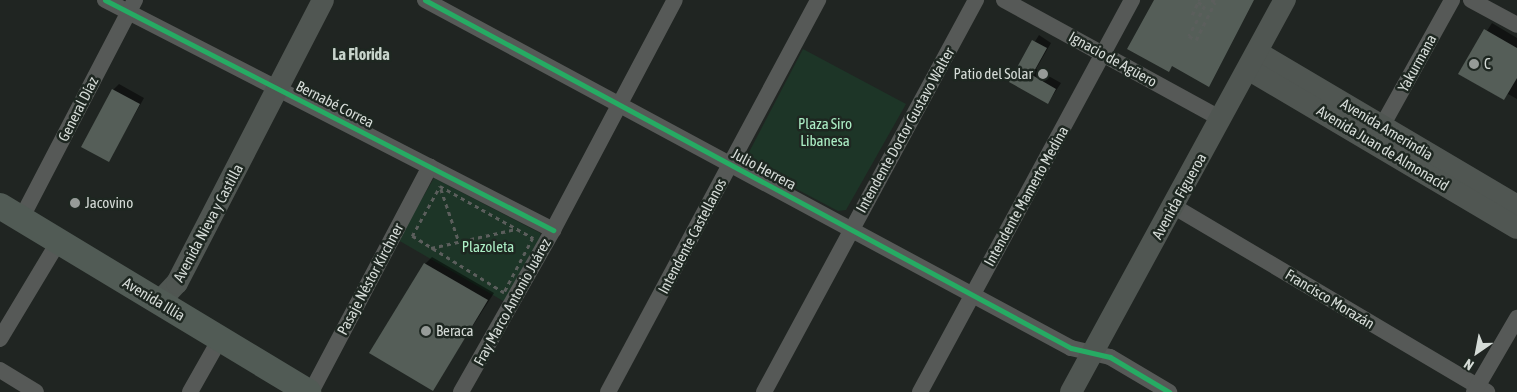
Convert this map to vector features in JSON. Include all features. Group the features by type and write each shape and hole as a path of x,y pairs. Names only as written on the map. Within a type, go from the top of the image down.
{"main road":[{"name":"Avenida Illia","path":"11,212 309,392"}],"street":[{"name":"Bernabé Correa","path":"105,0 132,6 272,85 546,226"},
{"name":"Avenida Nieva y Castilla","path":"272,85 308,0"},
{"name":"Avenida Nieva y Castilla","path":"159,302 166,276 272,85 323,0"},
{"name":"Julio Herrera","path":"426,0 1071,348 1110,358 1169,392"},
{"name":"Fray Marco Antonio Juárez","path":"461,392 546,226 620,104 675,0"},
{"name":"Intendente Castellanos","path":"608,392 818,0"},
{"name":"Intendente Doctor Gustavo Walter","path":"764,392 850,229 976,0"},
{"name":"Ignacio de Agüero","path":"1004,0 1221,119"},
{"name":"Intendente Mamerto Medina","path":"920,392 1132,0"},
{"name":"Avenida Figueroa","path":"1072,392 1285,0"},
{"name":"Yakurmana","path":"1382,126 1452,0"},
{"path":"1471,0 1517,25"},
{"name":"General Díaz","path":"11,212 132,6"},
{"name":"Avenida Amerindia","path":"1253,60 1382,126 1517,206"},
{"name":"Avenida Juan de Almonacid","path":"1253,60 1517,228"},
{"name":"Pasaje Néstor Kirchner","path":"309,392 430,166"},
{"name":"Francisco Morazán","path":"1173,206 1480,390"},
{"path":"0,339 59,242"},
{"path":"1480,390 1517,318"},
{"path":"190,392 220,339"},
{"path":"0,370 36,392"}],"path":[{"path":"1192,15 1199,1 1204,6 1188,36 1196,40 1215,2 1210,0"},
{"path":"430,166 440,186 459,242"},
{"path":"440,186 533,238 504,293 412,236 440,186"},
{"path":"431,248 517,229 546,226"}],"green space":[{"name":"Plaza Siro Libanesa","path":"803,49 906,104 846,210 838,211 751,165 747,156"},
{"name":"Plazoleta","path":"434,178 540,233 541,238 505,302 398,240"}],"building":[{"path":"1154,0 1254,0 1209,87 1172,66 1169,72 1127,49"},
{"name":"C","path":"1484,29 1517,48 1517,78 1504,100 1458,74"},
{"path":"1032,40 1047,48 1032,75 1056,89 1048,104 1009,82"},
{"path":"112,89 140,104 109,162 81,147"},
{"name":"Beraca","path":"424,263 488,300 433,391 369,353"}],"cycle path":[{"path":"105,0 553,230"},
{"path":"425,0 1071,348 1110,357 1169,392"}],"place":[{"name":"C","path":"1474,64"},
{"name":"Patio del Solar","path":"1043,74"},
{"name":"Jacovino","path":"75,203"},
{"name":"Beraca","path":"426,331"}],"district":[{"name":"La Florida","path":"361,54"}]}
